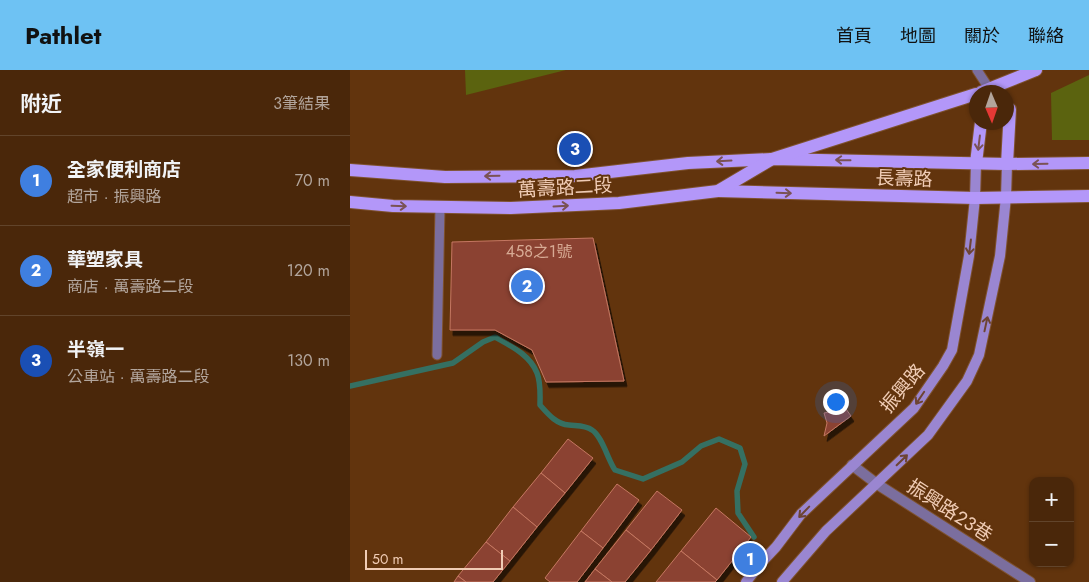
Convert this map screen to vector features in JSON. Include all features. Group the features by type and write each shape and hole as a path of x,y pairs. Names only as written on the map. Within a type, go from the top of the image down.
{"main road":[{"path":"1003,85 1036,70"},
{"name":"萬壽路二段","path":"350,202 393,206 510,208 619,203 718,191 772,159 969,96"},
{"path":"976,163 980,130"},
{"path":"1007,164 1009,130"},
{"name":"萬壽路二段","path":"350,170 445,177 576,176 688,163 772,159"},
{"name":"長壽路","path":"772,159 1007,164 1089,163"},
{"name":"長壽路","path":"718,191 975,198 1089,196"}],"street":[{"name":"振興路","path":"746,582 801,514 914,408 952,350 968,256 975,198 976,163"},
{"path":"782,582 826,531 928,435 967,381 979,355 1000,256 1006,197 1007,164"},
{"name":"振興路23巷","path":"852,465 877,484 1030,582"}],"lane":[{"path":"977,70 984,85"},
{"path":"437,355 440,207"}],"green space":[{"path":"465,70 566,70 466,95"},
{"path":"1089,75 1089,140 1052,140 1051,93"}],"building":[{"path":"593,238 624,381 546,382 532,350 495,330 450,330 452,242"},
{"path":"846,409 851,416 824,436 827,423 824,413"},
{"path":"568,439 593,458 565,493 541,473"},
{"path":"541,473 565,493 537,527 513,507"},
{"path":"617,484 639,500 603,548 581,531"},
{"path":"657,491 682,510 651,550 626,530"},
{"path":"513,507 537,527 510,561 486,542"},
{"path":"716,508 751,537 717,580 681,551"},
{"path":"626,530 651,550 625,582 612,582 595,569"},
{"path":"581,531 603,548 577,582 550,582 545,578"},
{"path":"486,542 510,561 493,582 466,582 458,576"},
{"path":"681,551 717,580 715,582 656,582"},
{"path":"595,569 612,582 585,582"},
{"path":"458,576 466,582 454,582"}],"waterway":[{"path":"350,386 453,363 483,342 495,337 525,356 534,367 539,381 540,405 560,423 586,427 596,433 615,470 643,479 682,462 701,446 719,439 740,448 745,464 737,491 738,513 754,537"}],"place":[{"name":"半嶺一","path":"575,149"},
{"name":"華塑家具","path":"527,286"},
{"name":"全家便利商店","path":"750,559"}]}
